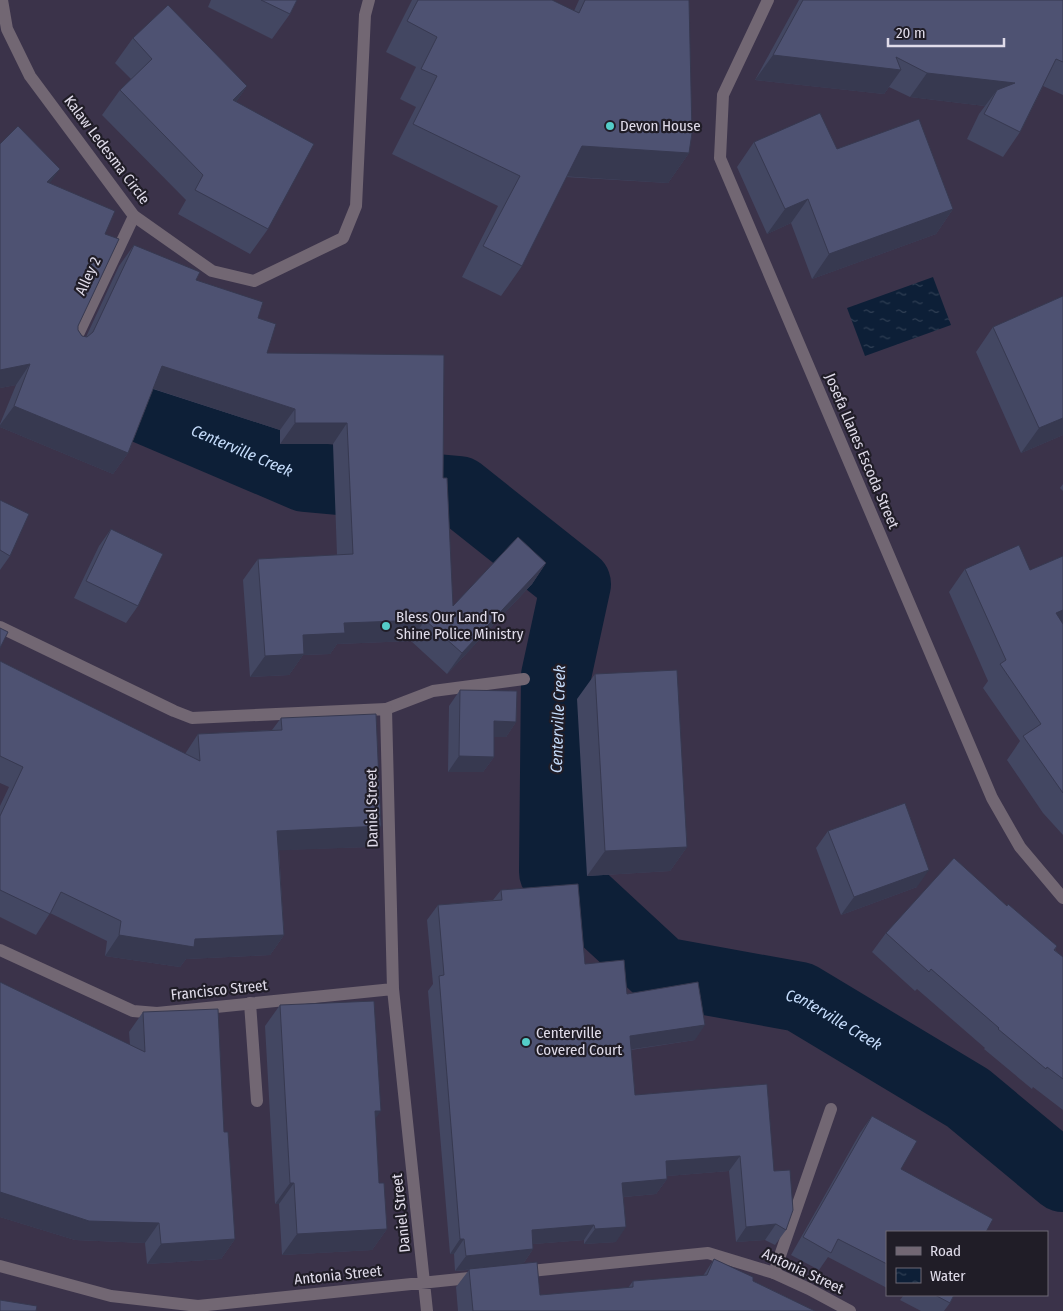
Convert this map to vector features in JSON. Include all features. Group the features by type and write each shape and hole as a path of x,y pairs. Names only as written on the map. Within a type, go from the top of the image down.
{"street":[{"name":"Kalaw Ledesma Circle","path":"2,0 7,30 30,76 134,216 212,271 254,281 343,238 356,206 365,15 369,0"},
{"name":"Josefa Llanes Escoda Street","path":"768,0 723,95 720,158 992,798 1020,847 1063,898"},
{"name":"Alley 2","path":"71,350 134,216"},
{"path":"0,627 192,718 386,709 433,691 524,679"},
{"name":"Daniel Street","path":"386,709 393,989 427,1311"},
{"name":"Francisco Street","path":"0,950 133,1011 157,1013 393,989"},
{"path":"250,1003 256,1101"},
{"path":"774,1273 832,1109"},
{"name":"Antonia Street","path":"512,1273 708,1254 774,1273 842,1309"},
{"name":"Antonia Street","path":"0,1266 111,1296 198,1306 493,1275"}],"water":[{"path":"933,277 951,325 865,356 847,308"}],"building":[{"path":"261,0 297,0 290,14"},
{"path":"418,0 552,0 579,13 585,0 689,0 692,133 689,153 582,146 522,266 483,246 520,176 413,124 437,76 421,69 437,37 407,21"},
{"path":"803,0 1063,0 1063,62 1056,59 1020,132 984,114 997,90 1015,83 927,73 896,57 901,70 773,55"},
{"path":"168,5 247,86 233,100 314,144 268,229 195,190 203,175 120,90 152,59 133,38"},
{"path":"820,113 837,149 919,119 953,209 829,254 808,199 785,209 754,142"},
{"path":"18,126 60,169 47,182 115,211 105,234 119,239 78,326 82,336 87,337 93,332 134,245 200,272 196,280 263,302 258,318 276,324 267,353 444,355 443,478 447,478 453,606 518,537 546,563 462,653 425,620 344,623 345,633 303,635 304,654 265,656 258,559 353,554 347,423 295,423 295,409 162,366 128,453 14,406 30,364 0,370 0,144"},
{"path":"1063,296 1063,418 1039,428 993,327"},
{"path":"0,500 29,514 10,556 0,550"},
{"path":"111,529 163,554 138,606 86,581"},
{"path":"1019,545 1030,570 1063,556 1063,610 1056,613 1063,624 1063,793 1023,736 1041,724 1000,664 1006,660 965,569"},
{"path":"0,628 8,632 0,648"},
{"path":"0,661 200,761 198,734 282,730 281,718 376,714 381,826 277,831 284,935 195,939 194,947 119,935 121,921 61,892 50,914 0,890 0,816 23,767 0,756"},
{"path":"677,670 687,847 605,851 595,674"},
{"path":"460,690 517,691 516,722 494,721 494,757 459,756"},
{"path":"905,803 929,870 854,897 828,831"},
{"path":"954,858 1007,906 1008,904 1057,946 1054,950 1063,957 1063,1079 1047,1067 1046,1069 931,969 929,972 886,933"},
{"path":"578,884 585,964 624,960 627,994 698,982 705,1025 630,1036 635,1095 767,1084 774,1171 790,1170 793,1210 786,1230 776,1224 746,1227 740,1156 666,1161 667,1179 622,1183 626,1227 595,1229 594,1225 532,1230 533,1249 466,1256 464,1239 460,1239 439,976 444,975 438,905 502,900 501,890"},
{"path":"0,982 145,1052 143,1012 218,1009 224,1132 228,1132 235,1239 161,1244 159,1223 89,1221 0,1192"},
{"path":"374,1001 381,1111 375,1111 379,1183 384,1183 387,1229 297,1234 294,1183 290,1183 280,1005"},
{"path":"872,1116 917,1141 901,1169 993,1219 987,1231 886,1231 886,1263 838,1239 831,1253 803,1237"},
{"path":"714,1259 753,1277 753,1281 815,1311 473,1311 469,1269 537,1262 540,1295 633,1287 633,1281 707,1275"},
{"path":"937,1296 954,1296 950,1303"},
{"path":"0,1300 37,1306 36,1311 0,1311"}],"waterway":[{"name":"Centerville Creek","path":"0,320 27,338 47,367 305,477 459,491 576,584 556,676 554,872 662,972 800,997 968,1098 1063,1177"}],"place":[{"name":"Devon House","path":"610,126"},
{"name":"Bless Our Land To Shine Police Ministry","path":"386,626"},
{"name":"Centerville Covered Court","path":"526,1042"}]}
